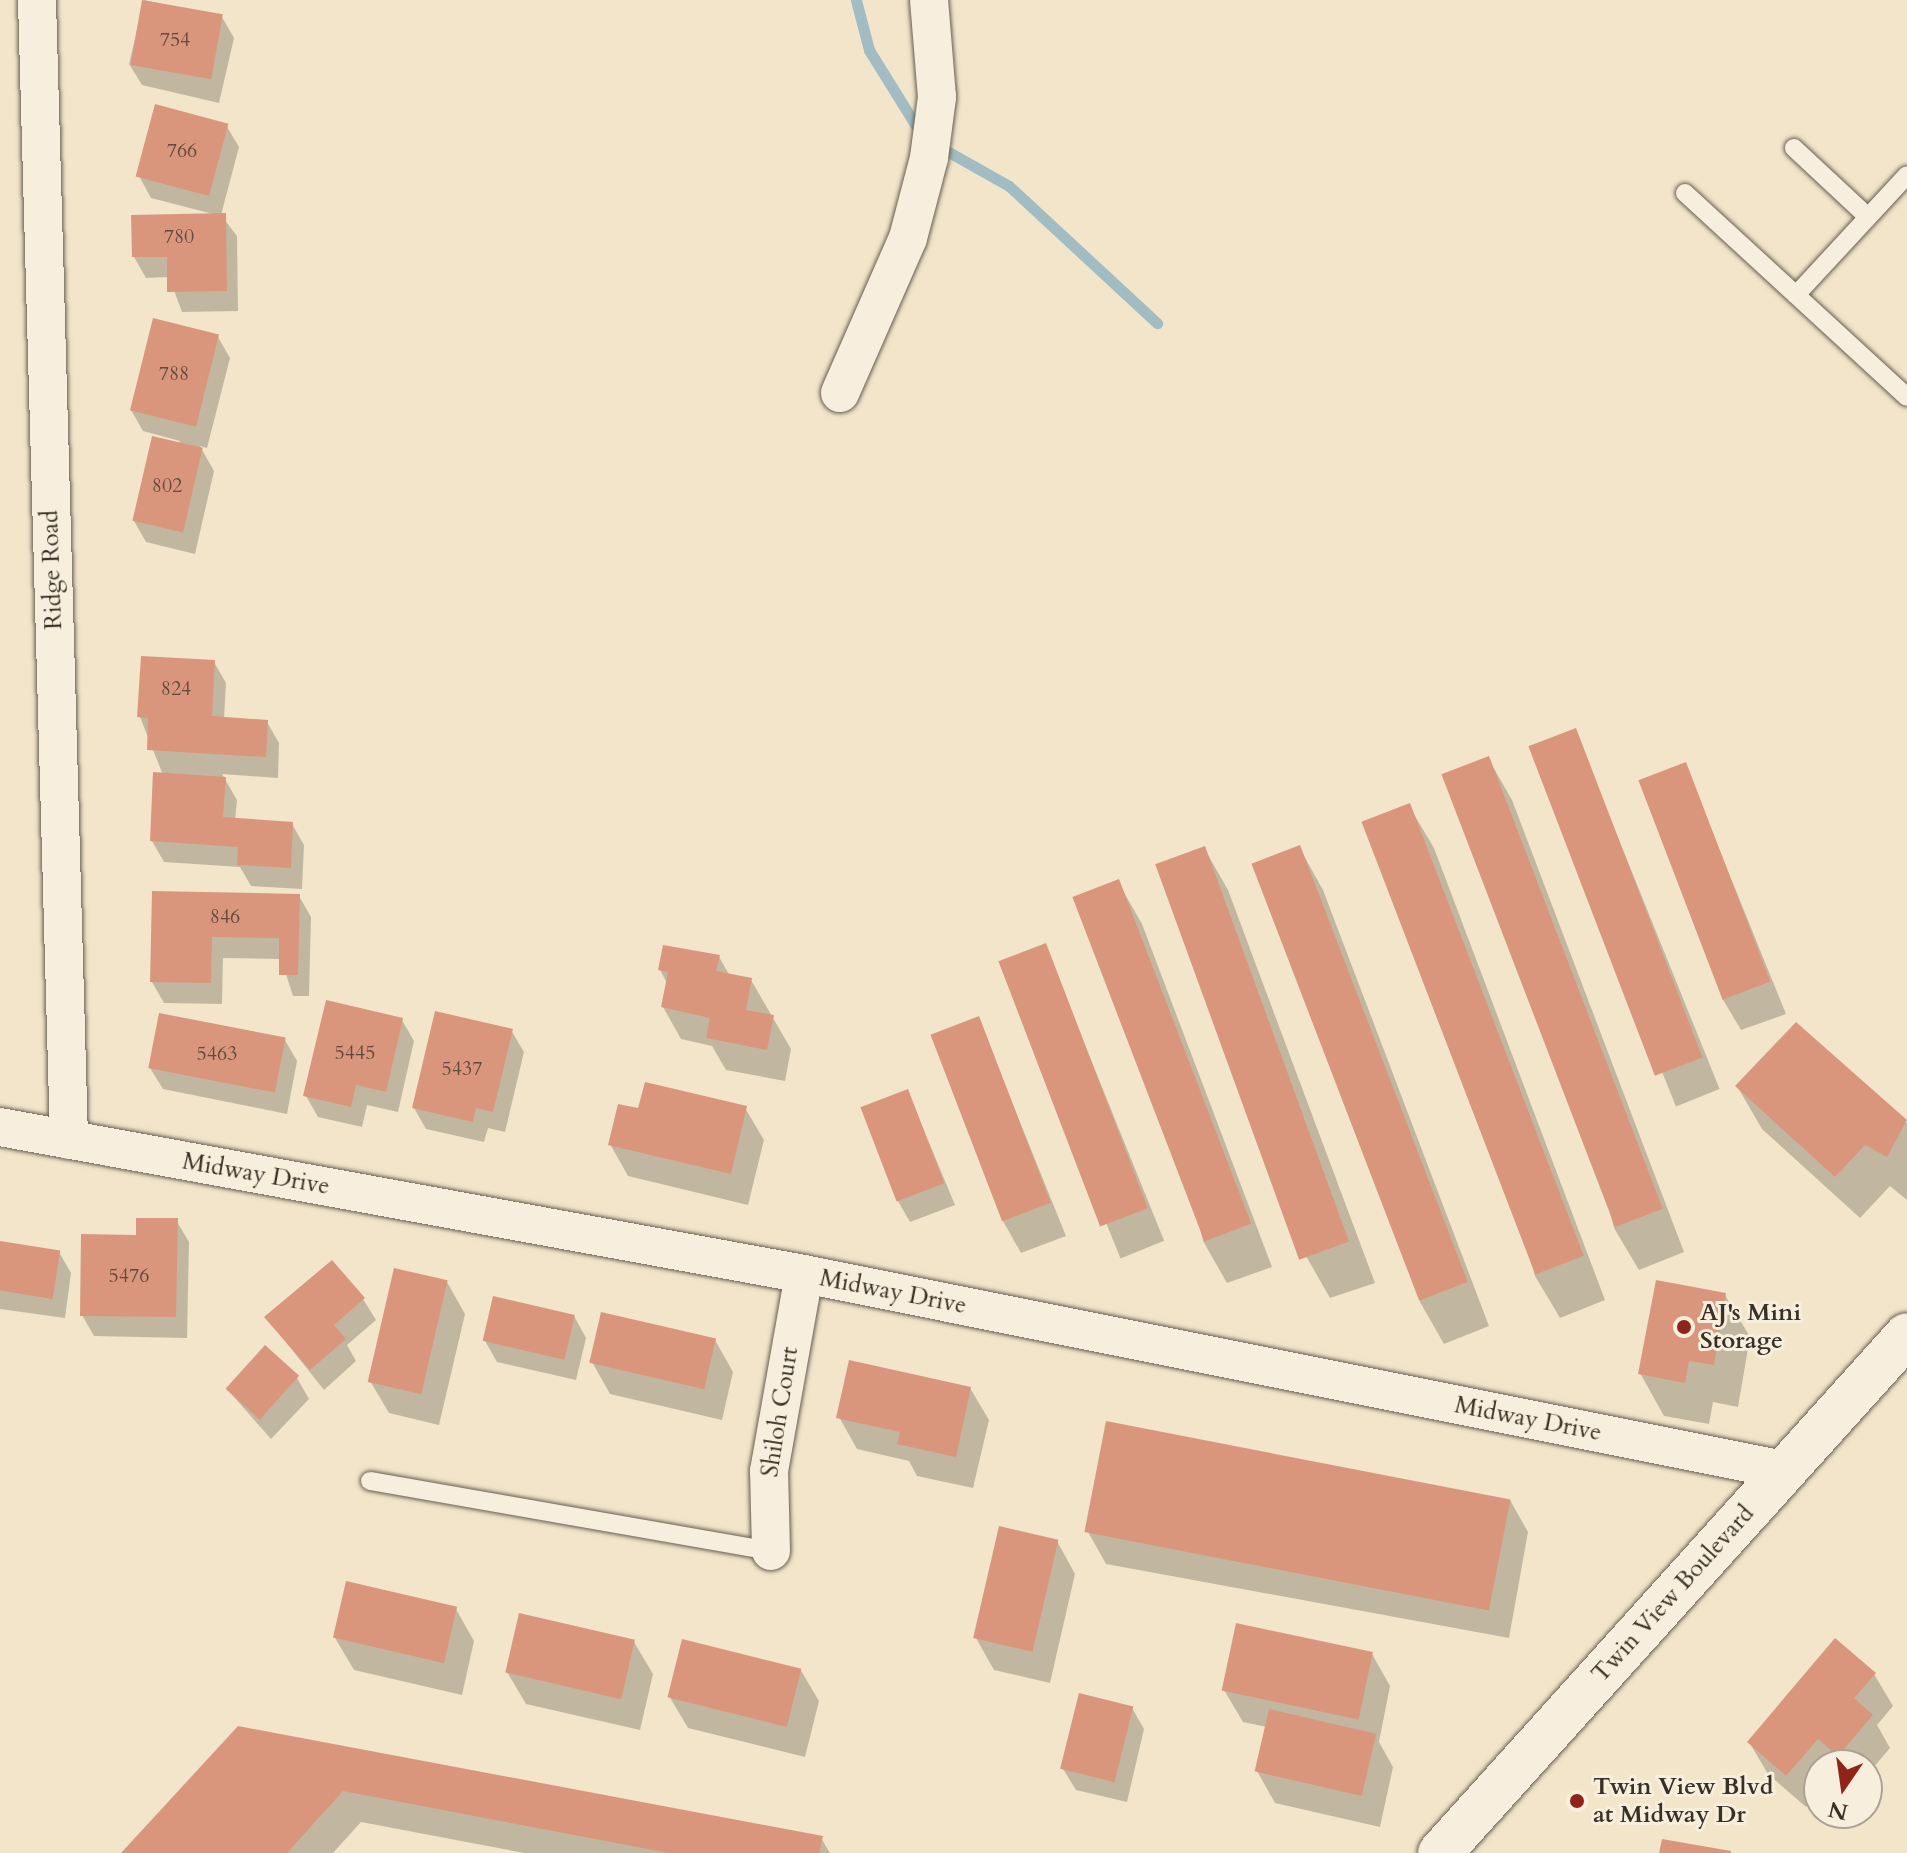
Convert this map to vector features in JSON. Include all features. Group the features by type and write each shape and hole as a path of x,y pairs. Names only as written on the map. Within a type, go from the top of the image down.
{"street":[{"name":"Ridge Road","path":"37,0 69,1140"},
{"path":"840,393 908,238 929,158 937,97 929,0"},
{"name":"Midway Drive","path":"0,1127 804,1274 1783,1470"},
{"name":"Shiloh Court","path":"771,1551 769,1471 804,1274"},
{"name":"Twin View Boulevard","path":"1440,1853 1907,1335"}],"lane":[{"path":"1794,148 1868,217"},
{"path":"1796,295 1907,175"},
{"path":"1685,193 1907,397"},
{"path":"370,1481 771,1551"}],"building":[{"path":"142,0 223,14 211,79 131,65"},
{"path":"155,104 228,124 209,196 136,176"},
{"path":"226,213 227,291 167,292 167,257 132,257 131,215"},
{"path":"153,318 219,334 196,427 130,410"},
{"path":"152,436 203,448 183,532 132,521"},
{"path":"141,656 215,660 212,716 268,720 266,757 147,750 148,718 137,717"},
{"path":"1576,728 1703,1058 1655,1076 1528,746"},
{"path":"1489,756 1663,1209 1615,1227 1441,774"},
{"path":"1686,762 1770,981 1723,1000 1638,780"},
{"path":"153,772 226,777 223,817 293,822 291,868 237,865 238,847 150,841"},
{"path":"1410,803 1584,1256 1535,1274 1361,822"},
{"path":"1300,845 1468,1282 1419,1301 1251,864"},
{"path":"1205,846 1349,1242 1299,1260 1155,864"},
{"path":"1119,879 1251,1223 1205,1241 1072,897"},
{"path":"152,891 300,894 298,975 279,975 279,938 212,937 211,983 150,982"},
{"path":"1046,943 1148,1208 1100,1226 998,961"},
{"path":"663,945 720,955 716,971 752,978 746,1010 774,1015 767,1050 706,1038 710,1018 661,1007 668,972 658,970"},
{"path":"326,1000 403,1018 386,1092 356,1085 351,1107 303,1096"},
{"path":"435,1011 513,1029 493,1112 476,1108 473,1122 412,1108"},
{"path":"159,1013 286,1038 275,1093 148,1068"},
{"path":"979,1016 1051,1203 1002,1221 930,1035"},
{"path":"1796,1022 1907,1120 1887,1157 1865,1145 1835,1177 1735,1086"},
{"path":"645,1082 747,1106 731,1174 608,1145 618,1104 638,1108"},
{"path":"908,1089 944,1183 897,1202 860,1107"},
{"path":"136,1218 178,1218 176,1317 80,1316 81,1234 136,1235"},
{"path":"0,1241 60,1251 53,1299 0,1291"},
{"path":"332,1260 365,1298 334,1325 346,1339 310,1370 264,1317"},
{"path":"394,1268 448,1280 421,1394 368,1382"},
{"name":"AJ's Mini Storage","path":"1656,1280 1726,1293 1714,1365 1689,1361 1685,1383 1638,1374"},
{"path":"493,1296 575,1315 564,1360 483,1341"},
{"path":"601,1312 716,1339 704,1389 589,1363"},
{"path":"265,1345 299,1376 260,1420 226,1389"},
{"path":"849,1360 971,1387 956,1457 897,1444 900,1432 836,1418"},
{"path":"1106,1421 1510,1500 1489,1611 1084,1532"},
{"path":"999,1526 1058,1540 1033,1652 973,1638"},
{"path":"346,1581 457,1607 444,1663 333,1638"},
{"path":"519,1613 635,1640 621,1699 505,1672"},
{"path":"1236,1623 1373,1652 1359,1720 1222,1690"},
{"path":"1835,1638 1876,1673 1854,1698 1873,1715 1844,1749 1830,1749 1818,1739 1809,1749 1803,1749 1803,1756 1786,1776 1747,1742"},
{"path":"682,1639 801,1669 787,1727 667,1697"},
{"path":"1079,1693 1133,1707 1114,1782 1060,1769"},
{"path":"1269,1709 1376,1734 1362,1796 1255,1771"},
{"path":"238,1726 823,1836 819,1853 669,1853 343,1791 287,1853 121,1853"},
{"path":"1662,1839 1731,1851 1731,1853 1659,1853"}],"waterway":[{"path":"856,0 869,50 923,137"},
{"path":"938,146 1009,186 1157,323"}],"place":[{"name":"AJ's Mini Storage","path":"1684,1327"},
{"name":"Twin View Blvd at Midway Dr","path":"1577,1801"}]}
